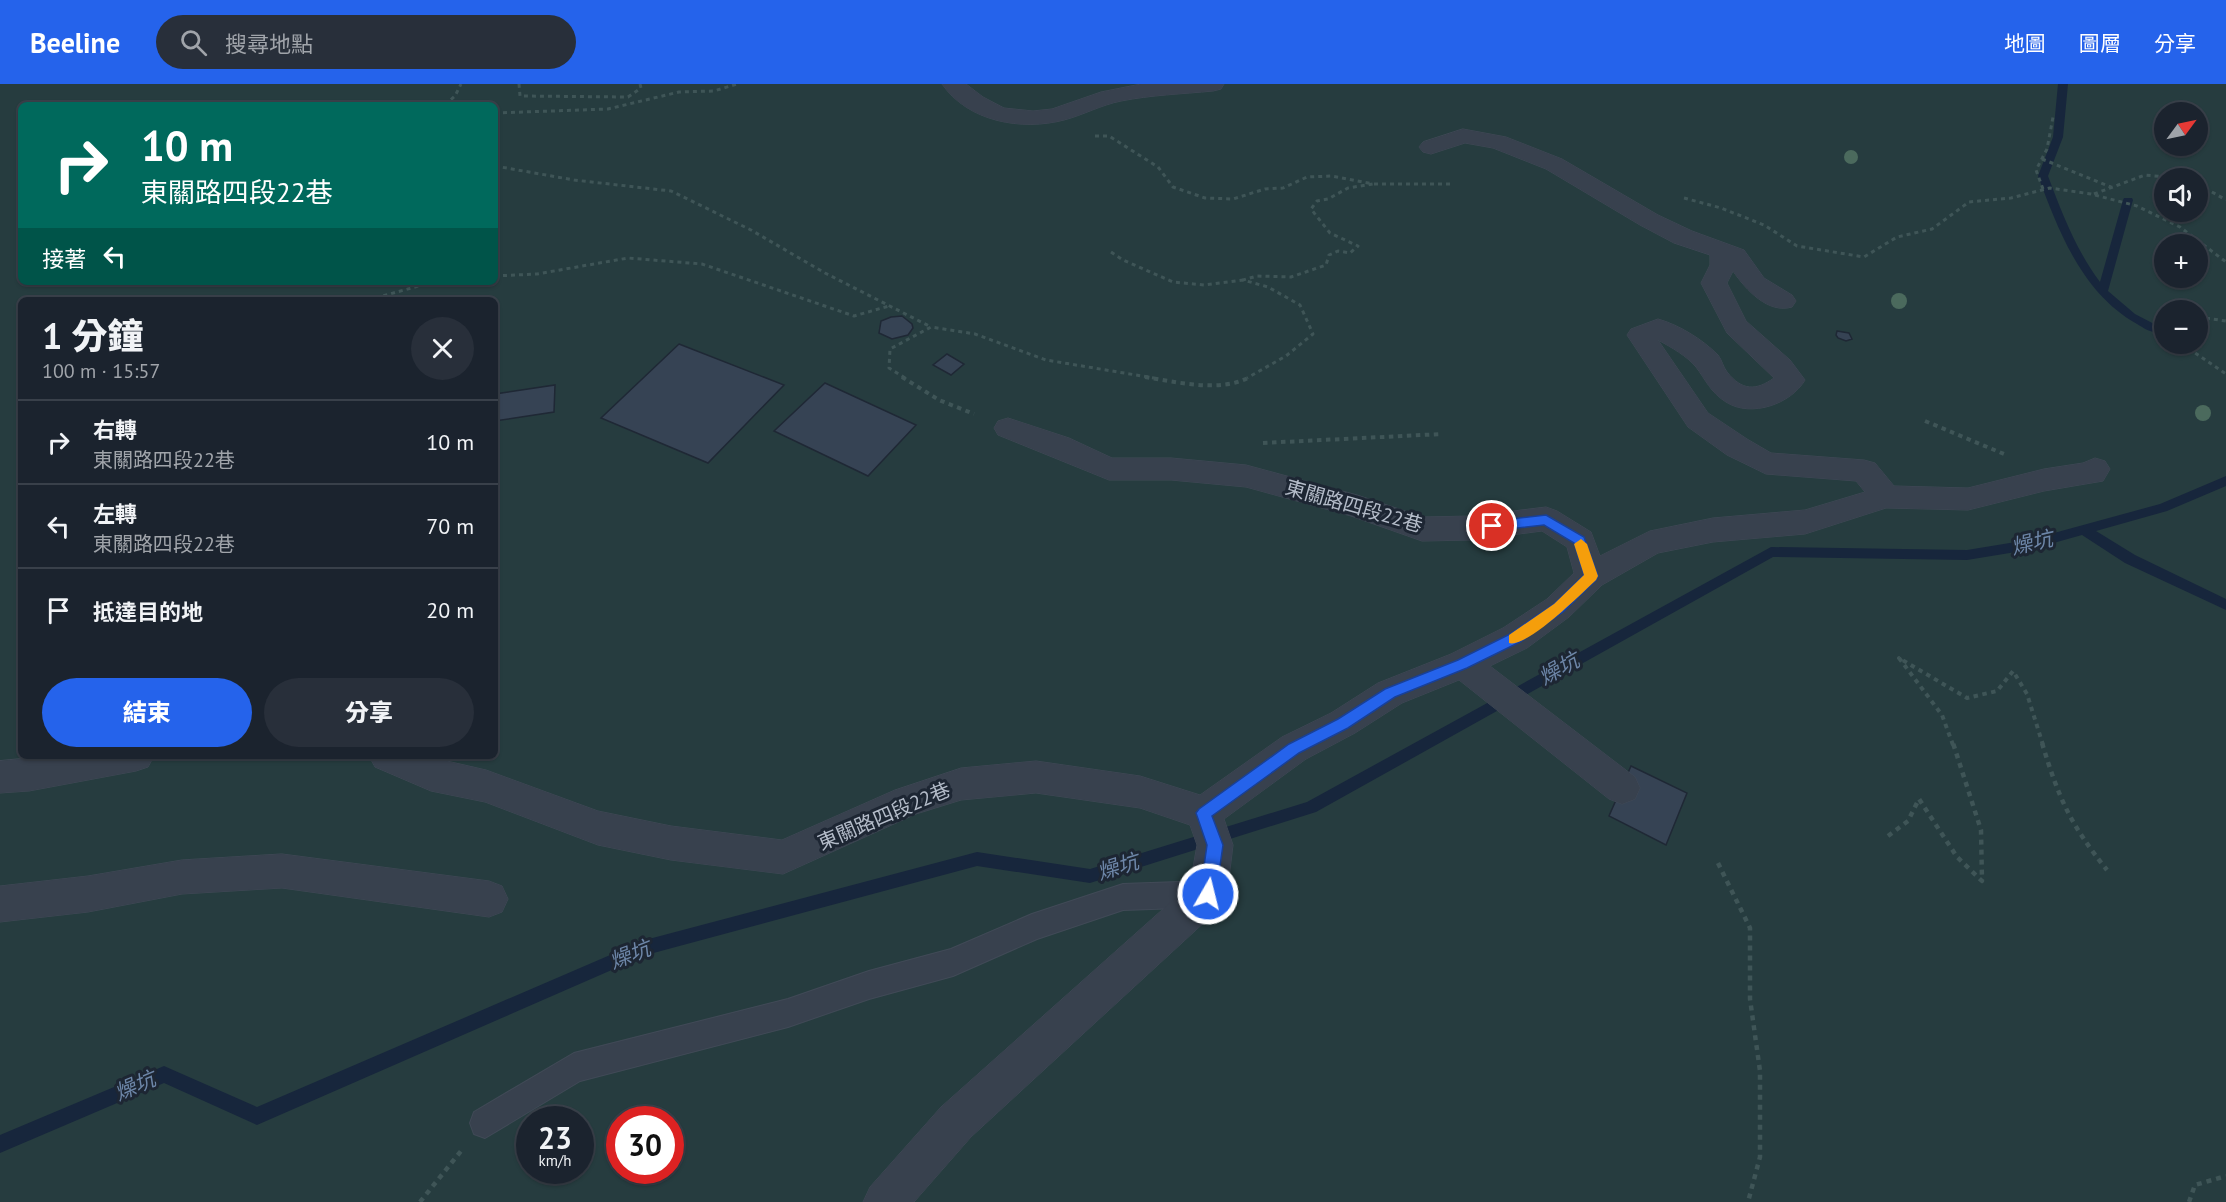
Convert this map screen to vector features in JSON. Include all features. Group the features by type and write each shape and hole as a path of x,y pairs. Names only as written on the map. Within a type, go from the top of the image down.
{"street":[{"path":"953,84 973,103 1000,117 1049,117 1110,97 1213,84"},
{"path":"1431,147 1463,136 1498,142 1554,164 1649,220 1683,237 1735,256 1755,284 1783,301"},
{"path":"1723,251 1723,265 1714,283 1723,307 1746,338 1779,362 1791,380 1764,398 1737,396 1714,376 1709,363 1684,343 1658,328 1639,325 1698,420 1737,447 1766,463 1864,471 1886,497"},
{"name":"東關路四段22巷","path":"1008,428 1059,446 1109,469 1171,469 1246,476 1357,506 1422,529 1473,528 1546,519 1580,540 1591,576"},
{"path":"885,1202 957,1122 1208,894 1215,845 1204,813 1294,748 1343,723 1390,693 1462,664 1515,638 1558,608 1591,576 1650,543 1713,530 1805,522 1886,497 1968,499 2044,480 2092,472 2095,469"},
{"path":"1462,664 1622,788"},
{"path":"0,777 29,775 119,759"},
{"name":"東關路四段22巷","path":"394,759 431,775 486,786 598,828 671,843 783,857 908,801 961,784 1036,777 1140,792 1204,813"},
{"path":"0,904 88,894 182,877 282,871 489,899"}],"lane":[{"path":"485,1123 574,1068 788,1013 869,985 952,962 1032,927 1123,897 1208,894"}],"path":[{"path":"448,102 455,96 461,84"},
{"path":"519,84 520,96 603,98 628,96 641,88 640,84"},
{"path":"498,113 608,109 679,92 714,91 737,84"},
{"path":"1049,117 1064,135 1109,136 1158,167 1173,187 1205,198 1242,197 1265,189 1282,188 1307,177 1332,176 1373,184"},
{"path":"2043,189 2036,170 2047,149 2053,117"},
{"path":"2043,160 2112,187"},
{"path":"498,167 574,180 671,191 751,230 825,273 931,327 975,334 1046,360 1196,385 1240,382 1286,356 1312,334 1300,305 1268,287 1243,280"},
{"path":"2093,194 2145,175 2154,176"},
{"path":"1111,252 1122,263 1143,268 1165,279 1185,283 1226,283 1257,276 1291,277 1326,265 1329,255 1338,251 1350,253 1358,246 1341,242 1318,222 1311,209 1317,201 1328,199 1348,188 1373,184 1451,184"},
{"path":"1680,197 1721,208 1764,225 1797,246 1864,257 1897,237 1932,229 1969,202 2011,198 2043,189 2093,194 2137,206 2154,214"},
{"path":"2208,189 2226,200"},
{"path":"2171,222 2226,262"},
{"path":"498,276 537,274 628,258 692,263 778,288 854,316 889,306"},
{"path":"379,297 422,285"},
{"path":"2208,318 2226,321"},
{"path":"931,327 891,349 889,368 939,400 1008,428"},
{"path":"2197,354 2226,374"},
{"path":"1925,421 2013,458"},
{"path":"1257,445 1280,441 1442,434"},
{"path":"1888,836 1908,821 1918,798 1957,857 1982,881 1981,830 1964,773 1942,715 1899,658 1967,698 1997,691 2013,670 2027,694 2058,795 2077,832 2107,870"},
{"path":"1718,863 1750,928 1750,999 1760,1082 1760,1157 1748,1202"},
{"path":"420,1202 485,1123"},
{"path":"2189,1202 2195,1185 2226,1176"}],"green space":[{"path":"0,84 2226,84 2226,1202 0,1202"}],"building":[{"path":"902,316 912,324 913,328 908,335 892,339 879,333 881,321"},
{"path":"1837,331 1849,333 1852,339 1846,341 1838,338"},
{"path":"679,344 784,385 708,463 601,418"},
{"path":"947,354 964,364 951,375 933,365"},
{"path":"825,383 916,425 868,476 774,431"},
{"path":"555,385 554,412 498,421 498,394"},
{"path":"1631,766 1687,793 1666,845 1609,816"}],"waterway":[{"path":"2063,84 2058,137 2043,176 2061,222 2082,265 2112,301 2131,316 2154,329"},
{"path":"2103,291 2128,200"},
{"name":"燥坑","path":"2083,530 2163,508 2226,481"},
{"name":"燥坑","path":"0,1144 164,1074 257,1116 645,948 977,859 1090,876 1311,807 1771,552 1967,555 2028,545 2083,530"},
{"path":"2083,530 2130,559 2226,605"}],"slow traffic":[{"path":"1514,639 1558,608 1591,576 1581,544"}],"route":[{"path":"1208,894 1215,845 1204,813 1294,748 1343,723 1390,693 1462,664 1515,638 1558,608 1591,576 1580,540 1546,519 1492,526"}]}
